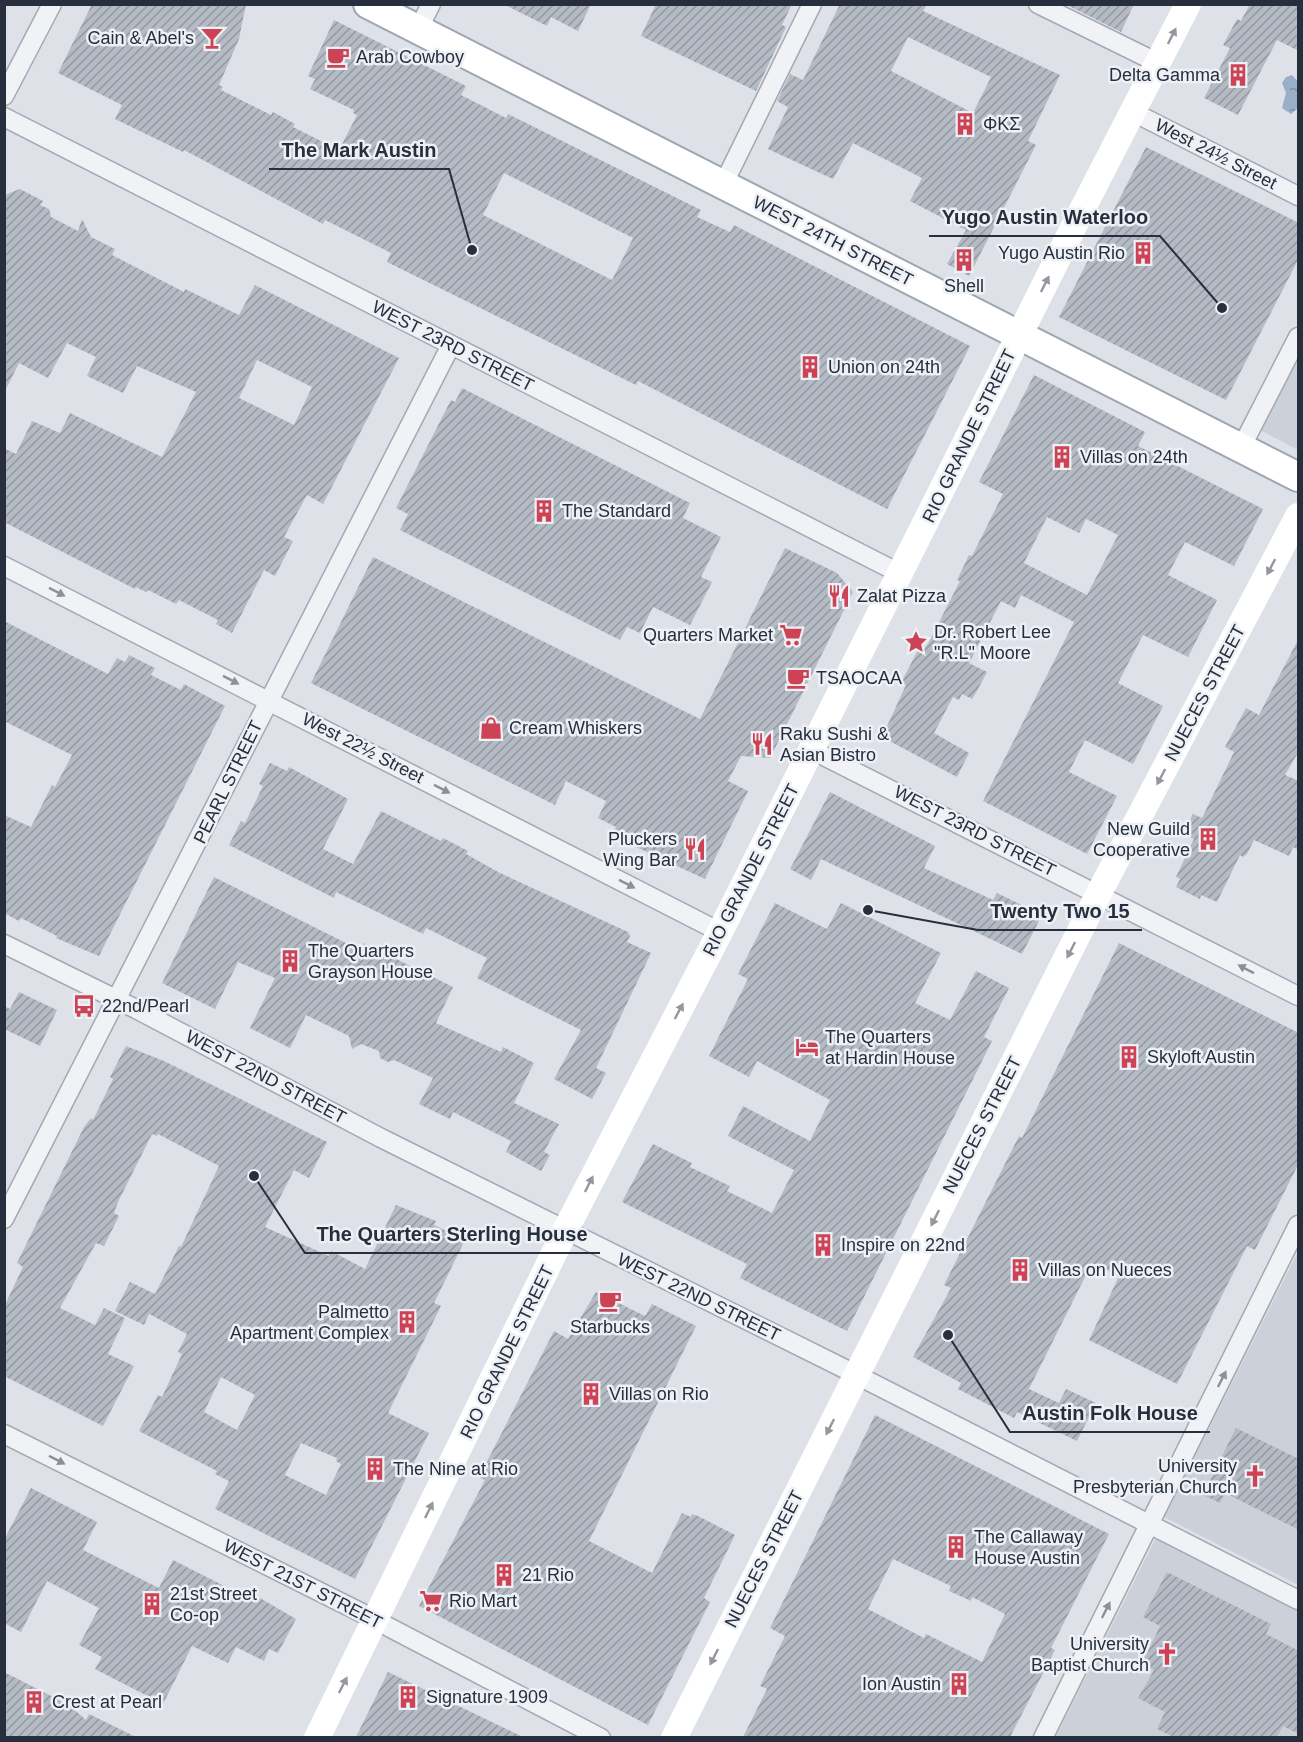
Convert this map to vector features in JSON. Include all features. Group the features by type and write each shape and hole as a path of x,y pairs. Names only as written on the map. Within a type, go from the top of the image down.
{"main road":[{"name":"WEST 24TH STREET","path":"368,4 1299,477"}],"street":[{"path":"4,96 52,4"},
{"path":"418,30 431,4"},
{"path":"723,185 812,4"},
{"path":"1038,4 1158,63"},
{"name":"RIO GRANDE STREET","path":"317,1737 565,1231 720,932 1018,336 1188,4"},
{"name":"West 24½ Street","path":"1133,112 1299,196"},
{"name":"WEST 23RD STREET","path":"4,117 901,573"},
{"path":"1241,448 1299,337"},
{"name":"PEARL STREET","path":"4,1219 10,1195 195,848 268,699 451,345"},
{"name":"NUECES STREET","path":"674,1737 1100,893 1299,516"},
{"name":"West 22½ Street","path":"4,566 720,932"},
{"name":"WEST 23RD STREET","path":"812,750 1100,893 1299,996"},
{"name":"WEST 22ND STREET","path":"4,944 116,999 565,1231 856,1374 1299,1600"},
{"path":"1043,1737 1299,1225"},
{"name":"WEST 21ST STREET","path":"4,1434 376,1620 601,1737"}],"shaded area":[{"path":"1298,350 1298,450 1258,429"},
{"path":"1298,1252 1298,1585 1164,1517"},
{"path":"1157,1536 1298,1610 1298,1737 1055,1738"}],"water":[{"path":"1292,75 1298,82 1298,108 1291,114 1282,108 1286,93 1282,83 1286,77"}],"building":[{"path":"92,4 246,4 239,39 219,85 223,87 221,90 271,115 273,112 295,124 293,127 339,150 357,115 353,113 354,110 310,89 315,79 308,76 334,20 466,86 461,95 506,118 508,114 701,210 697,217 730,232 734,225 970,346 887,509 638,381 636,385 387,262 391,253 325,220 323,224 184,150 183,152 115,119 122,105 58,73","holes":["504,173 633,238 612,280 483,215"]},
{"path":"503,4 591,4 578,31 551,17 547,26"},
{"path":"656,4 792,4 782,25 786,27 756,91 641,36"},
{"path":"840,4 927,4 923,11 1060,75 1028,141 1036,145 969,276 947,264 966,230 910,201 922,178 853,143 833,179 768,149 788,107 777,101 790,74 803,80","holes":["908,37 991,77 973,113 891,71"]},
{"path":"1065,4 1134,4 1121,32"},
{"name":"Delta Gamma","path":"1250,4 1299,4 1299,51 1277,40 1238,115 1204,98 1230,48 1223,45 1237,19 1241,21"},
{"path":"1146,147 1299,223 1299,258 1226,400 1059,317"},
{"path":"20,189 43,201 40,205 49,209 51,217 78,231 82,219 91,237 115,249 112,255 184,292 185,289 239,315 255,285 399,358 323,504 307,495 284,537 293,541 275,576 264,570 232,633 216,624 218,620 179,600 176,604 148,590 146,592 136,587 135,589 4,522 4,448 16,454 32,421 60,433 70,413 162,457 196,392 137,366 123,393 87,376 96,357 67,343 48,378 19,363 4,393 4,200 7,194","holes":["257,360 312,387 294,425 239,398"]},
{"path":"1034,375 1145,432 1138,446 1263,509 1234,566 1185,542 1168,575 1217,600 1188,657 1143,635 1118,683 1163,706 1133,764 1085,740 1069,772 1117,796 1087,854 983,801 1074,622 1021,595 1015,608 1001,601 969,663 987,672 972,699 962,694 959,700 953,697 934,733 969,753 957,777 882,737 906,685 901,683 918,650 922,652 929,642 960,581 957,580 969,555 972,556 1003,494 979,482","holes":["1047,517 1079,533 1086,519 1118,535 1087,595 1024,563"]},
{"name":"The Standard","path":"462,388 690,503 683,518 721,537 701,577 712,582 690,625 653,607 640,633 627,627 620,640 400,530 408,514 396,508 451,400 455,402"},
{"path":"785,548 837,573 853,592 770,758 741,756 728,781 748,791 705,879 621,840 622,837 613,833 616,827 598,818 606,801 566,781 555,805 311,683 373,557 700,719"},
{"path":"4,621 108,674 117,658 125,662 129,655 155,668 151,675 181,690 184,684 225,706 99,956 56,938 57,936 21,918 19,921 4,913 4,815 31,827 52,785 55,787 72,755 4,721"},
{"path":"1299,638 1299,751 1285,775 1299,781 1299,850 1293,847 1289,856 1254,840 1247,854 1243,857 1240,855 1217,902 1201,895 1200,899 1176,887 1180,879 1176,877 1194,839 1183,834 1193,814 1202,818 1234,752 1225,747 1246,708 1259,715"},
{"path":"270,763 287,771 289,767 348,799 323,849 353,864 381,811 441,841 443,838 468,851 466,854 500,873 628,932 630,936 627,942 651,953 596,1068 606,1073 592,1099 554,1079 581,1030 477,978 487,958 426,928 423,934 336,892 334,898 229,845 241,821 245,823 263,786 259,784"},
{"path":"830,792 935,846 924,868 993,900 997,893 1042,915 1022,954 821,859 811,880 790,869"},
{"path":"214,877 360,950 364,943 453,987 436,1023 501,1052 503,1047 534,1063 514,1103 559,1124 544,1152 550,1155 541,1171 506,1152 511,1141 453,1112 450,1119 419,1104 433,1078 394,1060 388,1062 380,1058 379,1051 361,1044 352,1049 349,1036 306,1015 290,1048 250,1028 275,978 238,962 215,1009 162,983"},
{"path":"775,903 827,929 841,903 941,953 915,1003 950,1020 976,971 1009,988 984,1037 992,1041 847,1331 740,1278 747,1264 622,1202 653,1144 692,1163 690,1167 730,1186 727,1191 772,1213 794,1170 728,1136 743,1106 810,1141 830,1100 757,1061 749,1077 709,1056 748,979 738,974"},
{"path":"1119,943 1299,1033 1299,1163 1255,1250 1247,1246 1177,1384 1089,1340 1119,1276 1092,1263 1029,1389 1059,1403 1066,1389 1096,1403 1077,1441 1017,1412 1014,1418 958,1389 961,1383 913,1357 951,1288 944,1285 1019,1136 1022,1138"},
{"path":"19,992 57,1010 40,1046 4,1029 4,1006 10,1009"},
{"path":"126,1046 164,1061 327,1142 309,1178 294,1170 265,1227 329,1256 331,1251 365,1269 396,1205 436,1221 434,1225 465,1240 434,1303 441,1306 388,1413 429,1433 355,1579 215,1509 229,1481 215,1474 217,1471 139,1431 158,1395 162,1397 182,1354 178,1352 187,1334 149,1314 144,1325 115,1311 130,1282 155,1294 179,1246 181,1247 219,1166 158,1134 157,1136 152,1134 118,1202 114,1213 119,1216 104,1246 96,1243 60,1308 95,1325 104,1308 125,1318 108,1354 134,1366 103,1426 4,1376 4,1307 23,1267 17,1263 84,1127 91,1118 93,1120 113,1079 110,1077","holes":["221,1377 255,1395 237,1430 204,1412","301,1443 337,1458 336,1461 341,1464 326,1495 285,1475"]},
{"path":"596,1292 645,1316 652,1304 696,1326 589,1541 652,1573 682,1513 691,1517 692,1514 698,1516 735,1535 704,1598 710,1602 648,1725 419,1606 485,1480 479,1477 554,1331 568,1339"},
{"name":"The Callaway House Austin","path":"875,1415 1109,1534 1051,1648 1055,1650 1010,1737 743,1737 767,1689 760,1686 785,1636 770,1628","holes":["893,1559 951,1586 949,1591 971,1601 972,1597 1005,1614 982,1662 926,1634 924,1638 868,1609"]},
{"name":"University Presbyterian Church","path":"1236,1428 1299,1459 1299,1530 1225,1493 1220,1503 1203,1495"},
{"name":"21st Street Co-op","path":"31,1488 97,1522 83,1550 159,1588 173,1560 254,1601 260,1598 296,1619 278,1653 269,1649 264,1661 236,1647 228,1663 192,1646 163,1704 95,1669 102,1657 79,1645 99,1608 47,1581 21,1632 4,1623 4,1540"},
{"path":"1167,1572 1271,1624 1266,1634 1299,1651 1299,1734 1283,1726 1277,1737 1174,1737 1157,1729 1165,1712 1138,1698 1154,1670 1142,1664 1160,1626 1143,1617"},
{"name":"Crest at Pearl","path":"4,1672 69,1705 86,1720 89,1714 136,1737 4,1737"},
{"name":"Signature 1909","path":"388,1672 523,1737 356,1737"}],"place":[{"name":"Cain & Abel's","path":"212,38"},
{"name":"Arab Cowboy","path":"338,57"},
{"name":"Delta Gamma","path":"1238,75"},
{"name":"ΦΚΣ","path":"965,124"},
{"name":"The Mark Austin","path":"472,250"},
{"name":"Yugo Austin Rio","path":"1143,253"},
{"name":"Shell","path":"964,260"},
{"name":"Yugo Austin Waterloo","path":"1222,308"},
{"name":"Union on 24th","path":"810,367"},
{"name":"Villas on 24th","path":"1062,457"},
{"name":"The Standard","path":"544,511"},
{"name":"Zalat Pizza","path":"839,596"},
{"name":"Quarters Market","path":"791,635"},
{"name":"Dr. Robert Lee \"R.L\" Moore","path":"916,642"},
{"name":"TSAOCAA","path":"798,678"},
{"name":"Cream Whiskers","path":"491,728"},
{"name":"Raku Sushi & Asian Bistro","path":"762,744"},
{"name":"New Guild Cooperative","path":"1208,839"},
{"name":"Pluckers Wing Bar","path":"695,849"},
{"name":"Twenty Two 15","path":"868,910"},
{"name":"The Quarters Grayson House","path":"290,961"},
{"name":"22nd/Pearl","path":"84,1006"},
{"name":"The Quarters at Hardin House","path":"807,1047"},
{"name":"Skyloft Austin","path":"1129,1057"},
{"name":"The Quarters Sterling House","path":"254,1176"},
{"name":"Inspire on 22nd","path":"823,1245"},
{"name":"Villas on Nueces","path":"1020,1270"},
{"name":"Starbucks","path":"610,1301"},
{"name":"Palmetto Apartment Complex","path":"407,1322"},
{"name":"Austin Folk House","path":"948,1335"},
{"name":"Villas on Rio","path":"591,1394"},
{"name":"The Nine at Rio","path":"375,1469"},
{"name":"University Presbyterian Church","path":"1255,1476"},
{"name":"The Callaway House Austin","path":"956,1547"},
{"name":"21 Rio","path":"504,1575"},
{"name":"Rio Mart","path":"431,1601"},
{"name":"21st Street Co-op","path":"152,1604"},
{"name":"University Baptist Church","path":"1167,1654"},
{"name":"Ion Austin","path":"959,1684"},
{"name":"Signature 1909","path":"408,1697"},
{"name":"Crest at Pearl","path":"34,1702"}]}
